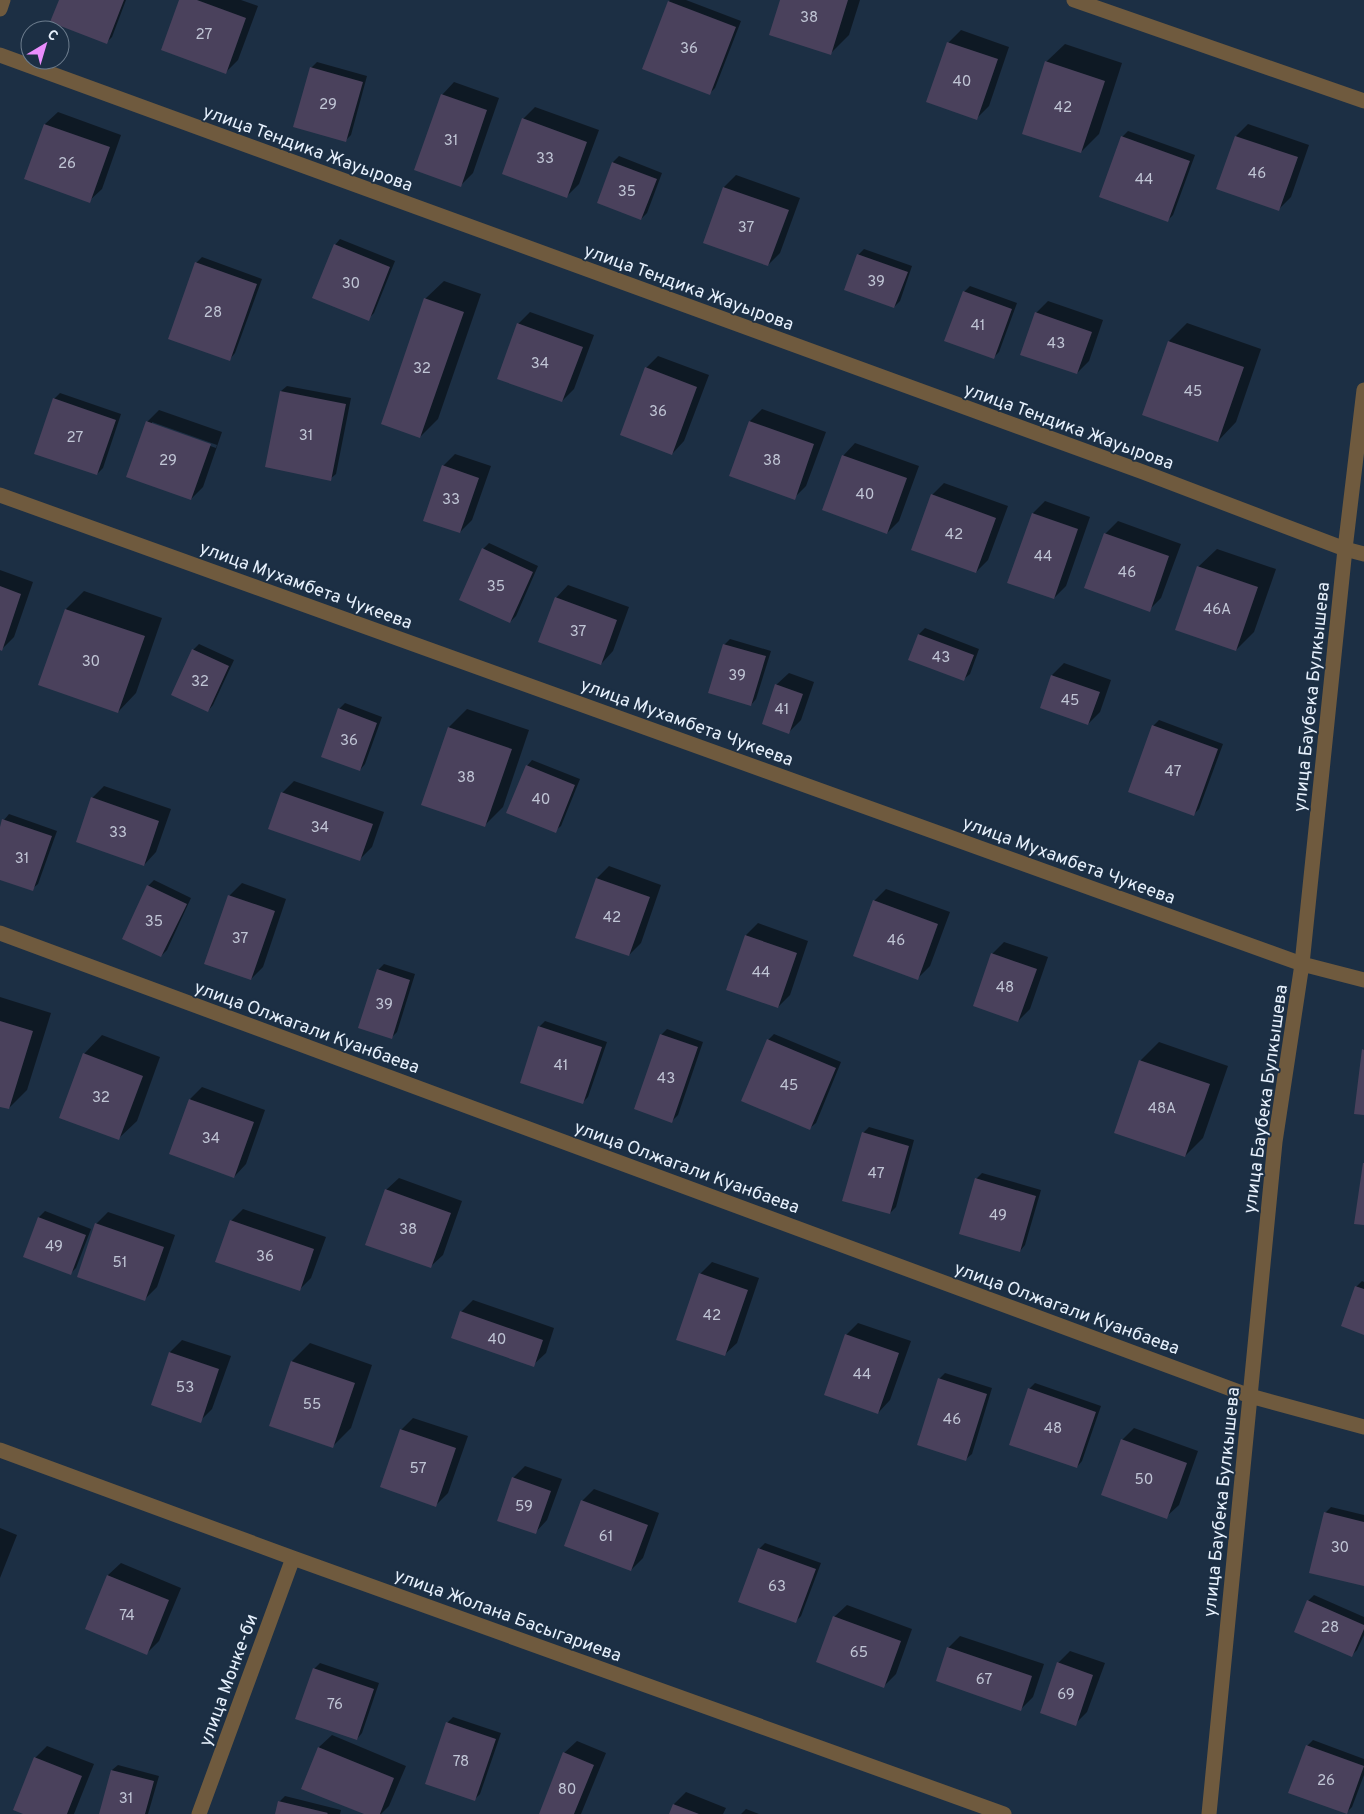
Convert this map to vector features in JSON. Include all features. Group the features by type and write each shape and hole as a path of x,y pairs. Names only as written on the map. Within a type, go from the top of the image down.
{"street":[{"path":"0,9 3,0"},
{"path":"1074,0 1364,101"},
{"name":"улица Тендика Жауырова","path":"0,55 1143,472 1345,549 1364,554"},
{"name":"улица Баубека Булкышева","path":"1209,1814 1274,1142 1302,964 1345,549 1364,390"},
{"name":"улица Мухамбета Чукеева","path":"0,495 1302,964 1364,980"},
{"name":"улица Олжагали Куанбаева","path":"0,933 1250,1396 1364,1427"},
{"name":"улица Жолана Басыгариева","path":"0,1450 293,1558 1004,1814"},
{"name":"улица Монке-би","path":"199,1814 293,1558"}],"building":[{"path":"59,0 124,0 107,44 70,30 70,20 51,20"},
{"path":"179,0 197,0 246,18 226,74 161,50"},
{"path":"780,0 848,0 831,55 769,35"},
{"path":"668,1 736,27 710,95 642,69"},
{"path":"947,42 998,59 977,120 926,102"},
{"path":"1045,61 1105,81 1081,153 1022,134"},
{"path":"310,67 363,82 346,142 293,127"},
{"path":"441,94 487,110 461,187 414,170"},
{"path":"522,118 587,142 567,198 502,174"},
{"path":"44,124 110,147 90,203 24,179"},
{"path":"1121,136 1190,161 1168,222 1099,197"},
{"path":"1235,136 1298,157 1279,211 1216,189"},
{"path":"612,162 657,179 641,220 597,203"},
{"path":"723,187 789,210 768,266 703,243"},
{"path":"334,244 390,267 369,321 312,298"},
{"path":"857,254 908,272 894,308 844,290"},
{"path":"195,262 257,284 230,361 168,339"},
{"path":"963,291 1012,309 994,359 944,341"},
{"path":"424,298 464,312 420,438 381,424"},
{"path":"1035,312 1092,332 1077,374 1020,355"},
{"path":"517,323 583,347 562,402 497,379"},
{"path":"1168,341 1244,367 1218,442 1142,415"},
{"path":"645,367 697,387 672,455 620,435"},
{"path":"280,391 346,404 331,481 265,467"},
{"path":"53,398 116,420 97,475 34,454"},
{"path":"146,421 211,444 191,500 126,477"},
{"path":"749,421 814,444 795,500 729,476"},
{"path":"842,455 907,478 887,534 822,510"},
{"path":"442,465 479,478 460,533 423,521"},
{"path":"931,494 996,518 976,573 911,550"},
{"path":"1032,513 1078,529 1054,599 1007,583"},
{"path":"1104,533 1169,556 1150,612 1084,588"},
{"path":"482,548 533,572 510,623 459,600"},
{"path":"1197,566 1258,587 1236,651 1175,630"},
{"path":"0,586 21,594 2,651 0,650"},
{"path":"555,597 617,620 601,665 538,642"},
{"path":"65,609 145,636 118,713 38,685"},
{"path":"918,634 974,655 964,681 908,660"},
{"path":"723,644 766,656 751,706 708,693"},
{"path":"192,649 229,666 208,712 171,695"},
{"path":"1051,675 1100,692 1088,725 1040,708"},
{"path":"775,684 803,694 789,734 762,724"},
{"path":"338,708 377,723 360,771 321,757"},
{"path":"1152,725 1218,749 1194,816 1128,792"},
{"path":"448,727 512,749 485,827 421,805"},
{"path":"526,765 575,785 556,833 506,813"},
{"path":"281,792 373,824 360,861 268,829"},
{"path":"91,797 159,821 144,866 76,842"},
{"path":"2,819 52,836 33,891 0,880 0,827"},
{"path":"596,878 650,897 629,956 575,938"},
{"path":"147,885 187,904 161,957 122,939"},
{"path":"228,895 275,911 251,980 204,964"},
{"path":"873,900 938,924 918,980 853,956"},
{"path":"745,935 797,953 778,1008 726,990"},
{"path":"991,953 1037,969 1018,1022 973,1006"},
{"path":"377,969 410,980 392,1039 358,1028"},
{"path":"0,1021 33,1031 9,1109 0,1107"},
{"path":"538,1026 602,1047 583,1104 520,1083"},
{"path":"660,1034 698,1047 672,1123 634,1109"},
{"path":"767,1039 836,1068 810,1130 741,1101"},
{"path":"1362,1049 1364,1050 1364,1115 1354,1114"},
{"path":"83,1053 143,1076 119,1140 59,1118"},
{"path":"1139,1060 1210,1084 1185,1157 1114,1133"},
{"path":"189,1099 254,1122 234,1178 169,1154"},
{"path":"862,1132 909,1146 890,1214 842,1201"},
{"path":"1364,1163 1364,1225 1354,1224"},
{"path":"975,1178 1036,1196 1020,1252 959,1234"},
{"path":"385,1189 451,1213 431,1268 365,1245"},
{"path":"38,1217 86,1235 71,1275 23,1257"},
{"path":"230,1220 314,1249 300,1291 215,1262"},
{"path":"95,1223 164,1247 145,1301 77,1277"},
{"path":"699,1273 748,1290 725,1356 676,1340"},
{"path":"1355,1286 1364,1289 1364,1335 1341,1326"},
{"path":"460,1311 543,1340 534,1367 451,1338"},
{"path":"845,1334 899,1353 878,1414 824,1395"},
{"path":"169,1352 219,1369 201,1423 151,1405"},
{"path":"291,1361 355,1383 333,1448 269,1426"},
{"path":"938,1378 987,1394 966,1461 917,1445"},
{"path":"1028,1388 1096,1412 1077,1468 1009,1445"},
{"path":"400,1429 456,1448 436,1507 380,1487"},
{"path":"1121,1439 1187,1463 1167,1519 1101,1495"},
{"path":"512,1477 551,1491 536,1534 497,1521"},
{"path":"581,1500 648,1525 631,1571 564,1546"},
{"path":"1324,1512 1364,1522 1364,1586 1309,1573"},
{"path":"758,1548 816,1569 796,1623 738,1602"},
{"path":"107,1575 169,1600 147,1655 85,1629"},
{"path":"1307,1600 1364,1625 1352,1657 1294,1632"},
{"path":"833,1616 901,1641 884,1688 816,1662"},
{"path":"947,1647 1032,1676 1021,1711 936,1681"},
{"path":"1057,1662 1093,1675 1076,1726 1040,1713"},
{"path":"313,1668 374,1689 357,1740 295,1719"},
{"path":"446,1722 496,1739 475,1801 425,1784"},
{"path":"1306,1745 1364,1766 1347,1814 1288,1793"},
{"path":"318,1747 394,1778 380,1814 364,1814 301,1789"},
{"path":"563,1752 594,1765 574,1814 539,1814"},
{"path":"34,1757 82,1776 67,1814 23,1814 13,1810"},
{"path":"111,1770 154,1781 145,1814 99,1814"},
{"path":"278,1801 328,1813 275,1814"},
{"path":"673,1804 699,1814 669,1814"}]}
